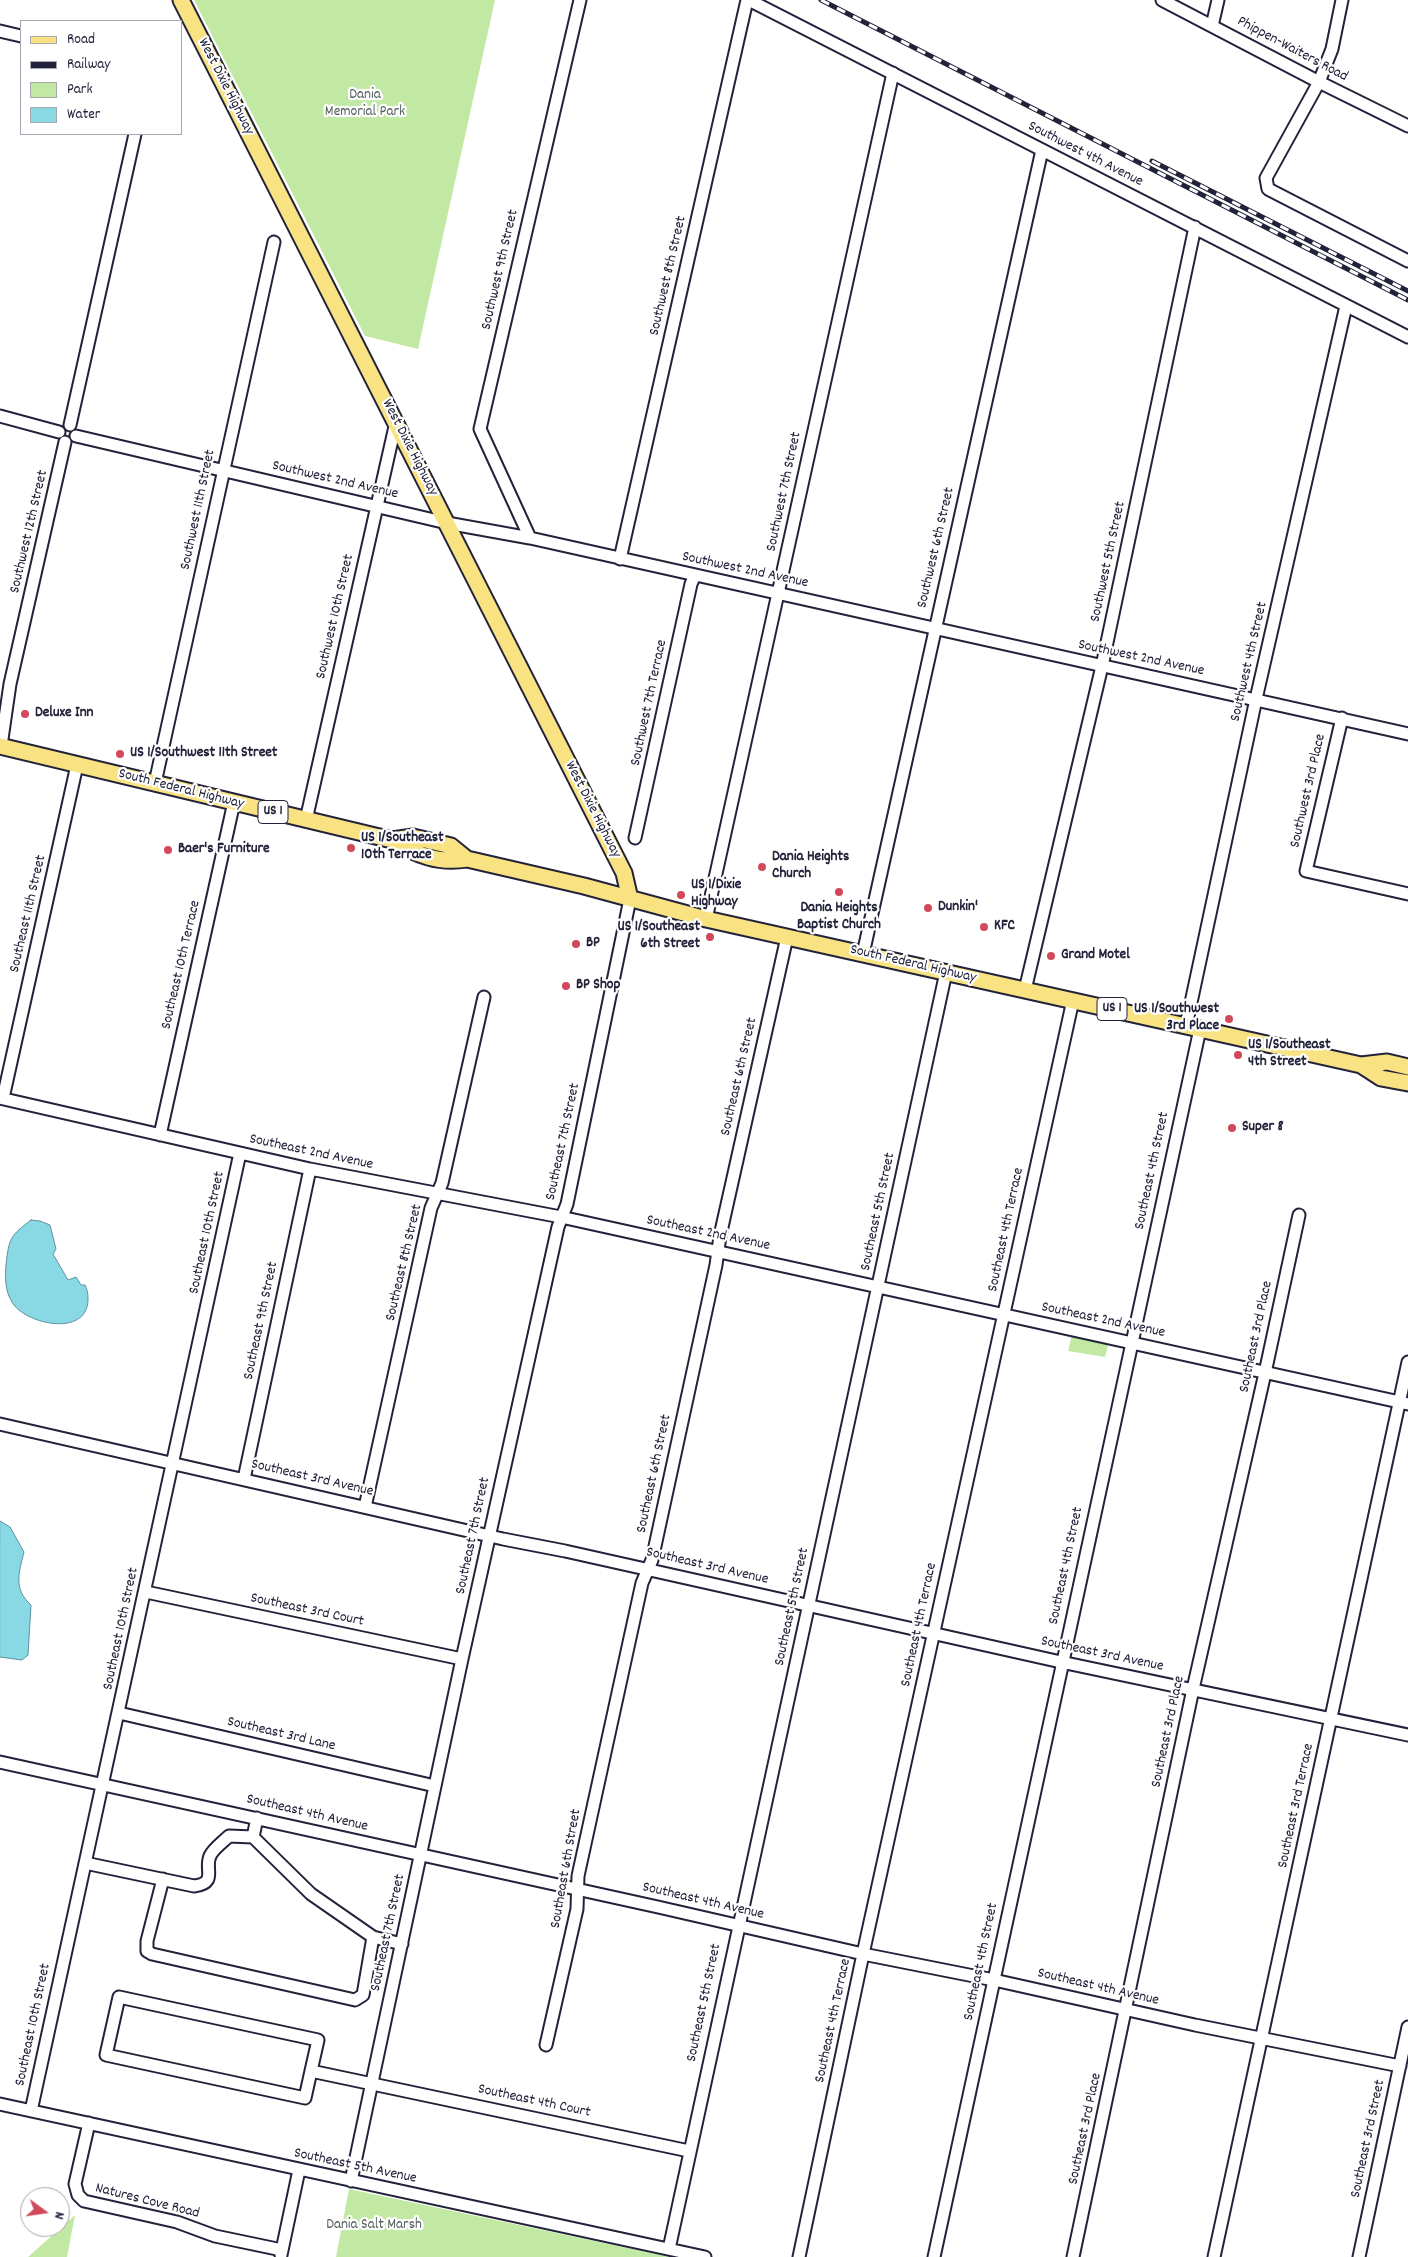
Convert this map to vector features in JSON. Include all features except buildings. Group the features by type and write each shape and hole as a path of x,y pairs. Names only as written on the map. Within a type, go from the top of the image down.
{"main road":[{"name":"West Dixie Highway","path":"180,0 624,873 630,899"},
{"name":"South Federal Highway","path":"0,746 392,840 413,837 451,846 467,859 706,919 1361,1065 1387,1062 1408,1067"},
{"name":"South Federal Highway","path":"1361,1065 1381,1078 1408,1083"}],"street":[{"name":"Southwest 9th Street","path":"530,538 483,440 480,429 580,0"},
{"name":"Southwest 4th Avenue","path":"748,0 893,72 1408,337"},
{"name":"Southwest 8th Street","path":"620,559 748,0"},
{"name":"Phippen-Waiters Road","path":"1162,0 1408,126"},
{"path":"1212,26 1218,0"},
{"path":"1342,0 1332,49 1319,82 1266,178 1268,189 1408,261"},
{"path":"0,31 20,36"},
{"name":"Southwest 7th Street","path":"706,919 893,72"},
{"path":"70,425 135,135"},
{"name":"Southwest 6th Street","path":"863,954 934,628 1042,150"},
{"name":"Southwest 5th Street","path":"1025,990 1102,666 1195,227"},
{"name":"Southwest 11th Street","path":"155,783 274,242"},
{"name":"Southwest 4th Street","path":"1193,1027 1256,699 1346,306"},
{"path":"0,416 59,432"},
{"name":"Southwest 10th Street","path":"306,820 396,422"},
{"path":"70,425 76,430 76,436 73,441 65,442 60,439 59,432 63,426 70,425"},
{"name":"Southwest 2nd Avenue","path":"76,436 447,522 530,538 1408,734"},
{"name":"Southwest 12th Street","path":"0,746 10,684 65,442"},
{"name":"Southwest 7th Terrace","path":"636,837 691,584 695,575"},
{"name":"Southwest 3rd Place","path":"1342,718 1306,871 1408,894"},
{"name":"Southeast 11th Street","path":"2,1098 77,765"},
{"name":"Southeast 10th Terrace","path":"160,1135 234,802"},
{"name":"Southeast 7th Street","path":"351,2181 462,1659 561,1218 567,1204 630,899"},
{"name":"Southeast 6th Street","path":"546,2045 577,1909 578,1876 642,1583 654,1550 787,937"},
{"name":"Southeast 5th Street","path":"669,2249 737,1924 809,1605 946,972"},
{"name":"Southeast 8th Street","path":"365,1507 429,1218 442,1183 484,997"},
{"name":"Southeast 4th Terrace","path":"799,2257 863,1954 1072,1000"},
{"name":"Southeast 4th Street","path":"934,2257 1131,1343 1193,1027"},
{"name":"Southeast 2nd Avenue","path":"2,1098 240,1154 561,1218 1404,1403"},
{"name":"Southeast 10th Street","path":"31,2111 146,1592 240,1154"},
{"name":"Southeast 9th Street","path":"244,1479 310,1169"},
{"name":"Southeast 3rd Place","path":"1074,2257 1194,1689 1265,1373 1298,1215"},
{"name":"Southeast 3rd Terrace","path":"1214,2257 1331,1718 1404,1403 1408,1362"},
{"name":"Southeast 3rd Avenue","path":"0,1424 490,1536 648,1569 1061,1662 1331,1718 1408,1736"},
{"name":"Southeast 3rd Court","path":"146,1592 462,1659"},
{"name":"Southeast 3rd Lane","path":"119,1713 435,1786"},
{"name":"Southeast 4th Avenue","path":"0,1762 737,1924 863,1954 994,1980 1262,2039 1400,2066"},
{"path":"253,1837 257,1818"},
{"path":"85,1863 194,1886 201,1885 207,1880 208,1859 229,1836 253,1837 311,1894 373,1938 402,1944"},
{"path":"163,1879 147,1941 148,1951 158,1955 355,2000 363,1995 373,1938"},
{"path":"119,1997 318,2040 311,2071 305,2098 106,2055 119,1997"},
{"name":"Southeast 3rd Street","path":"1359,2257 1408,2027"},
{"name":"Southeast 4th Court","path":"311,2071 689,2151"},
{"name":"Southeast 5th Avenue","path":"0,2104 705,2257"},
{"name":"Natures Cove Road","path":"89,2123 74,2184 78,2195 84,2201 177,2222 215,2236 282,2253 299,2170"}],"green space":[{"name":"Dania Memorial Park","path":"194,0 495,0 418,349 365,336"},
{"path":"1072,1335 1109,1342 1105,1357 1068,1351"},
{"name":"Dania Salt Marsh","path":"349,2189 670,2257 336,2257"},
{"path":"75,2215 67,2257 28,2257 50,2237 70,2237 70,2219"}],"water":[{"path":"31,1220 50,1225 56,1249 53,1254 68,1280 76,1277 81,1285 85,1285 88,1300 85,1312 77,1319 67,1323 54,1324 41,1321 19,1310 10,1298 6,1275 10,1243 15,1234"},
{"path":"0,1521 10,1527 24,1552 19,1580 22,1593 31,1605 28,1655 22,1660 0,1657"}],"railway":[{"path":"821,0 1408,300"},
{"path":"1152,161 1408,291"}],"place":[{"name":"Deluxe Inn","path":"25,714"},
{"name":"US 1/Southwest 11th Street","path":"120,754"},
{"name":"US 1/Southeast 10th Terrace","path":"351,848"},
{"name":"Baer's Furniture","path":"168,850"},
{"name":"Dania Heights Church","path":"762,867"},
{"name":"Dania Heights Baptist Church","path":"839,892"},
{"name":"US 1/Dixie Highway","path":"681,895"},
{"name":"Dunkin'","path":"928,908"},
{"name":"KFC","path":"984,927"},
{"name":"US 1/Southeast 6th Street","path":"710,937"},
{"name":"BP","path":"576,944"},
{"name":"Grand Motel","path":"1051,956"},
{"name":"BP Shop","path":"566,986"},
{"name":"US 1/Southwest 3rd Place","path":"1229,1019"},
{"name":"US 1/Southeast 4th Street","path":"1238,1055"},
{"name":"Super 8","path":"1232,1128"}]}
